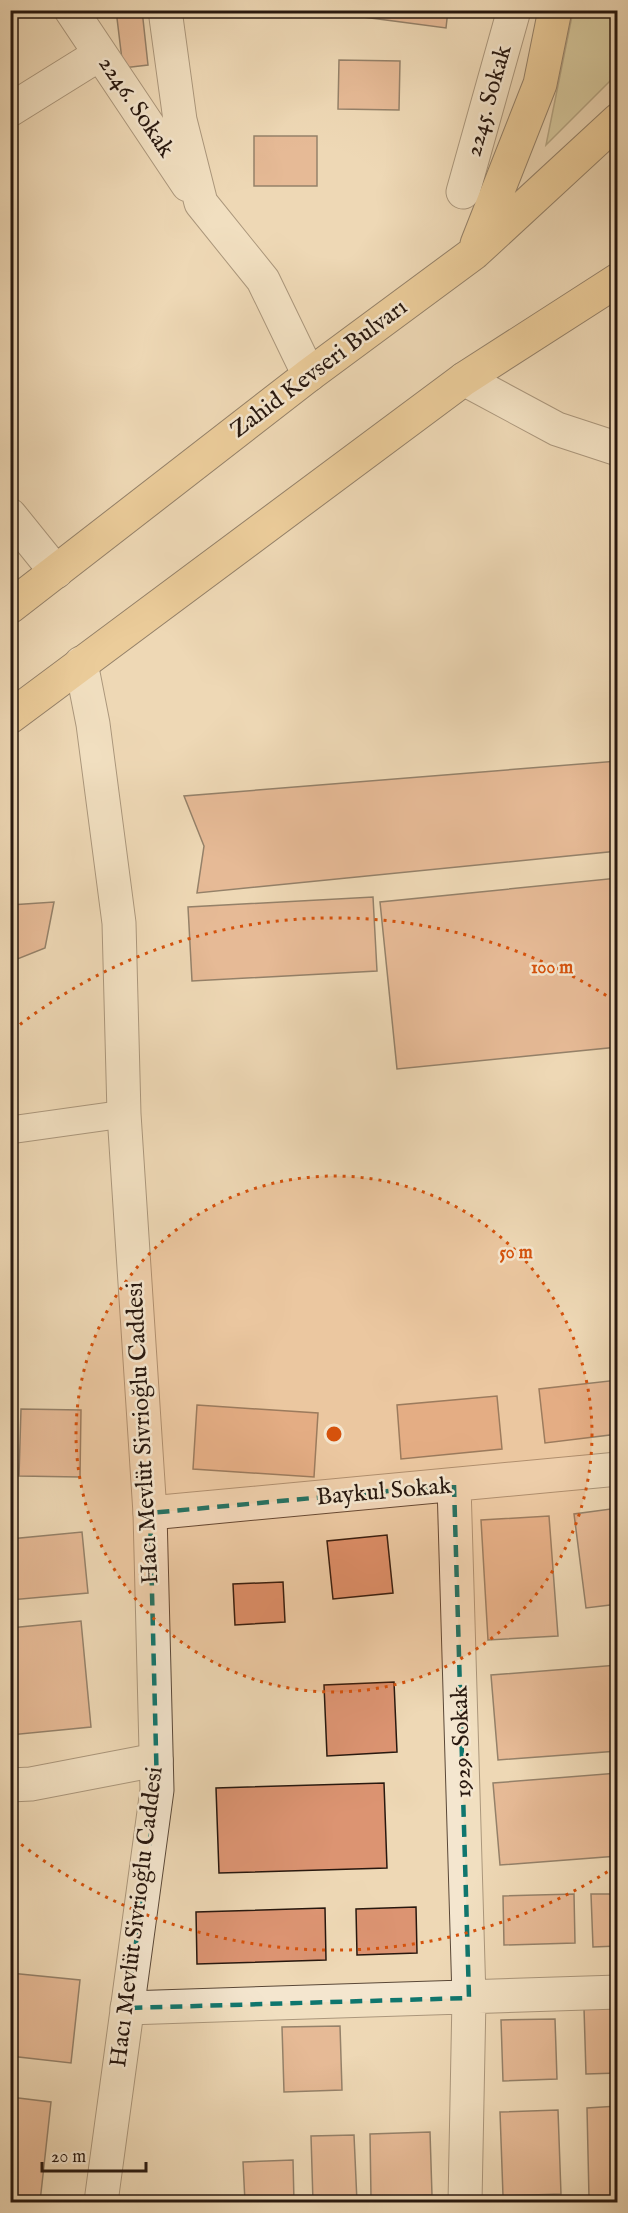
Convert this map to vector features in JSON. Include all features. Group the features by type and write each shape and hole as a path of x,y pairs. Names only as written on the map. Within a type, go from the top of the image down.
{"main road":[{"path":"474,253 540,84 555,10"},
{"name":"Zahid Kevseri Bulvarı","path":"10,607 309,375 474,253 618,120"},
{"path":"10,717 464,379 618,280"},
{"path":"575,307 618,294"}],"street":[{"name":"2246. Sokak","path":"70,10 201,204 263,280 309,375"},
{"name":"2246. Sokak","path":"165,10 180,120 201,204"},
{"name":"2245. Sokak","path":"463,192 514,10"},
{"path":"10,110 100,54"},
{"path":"464,379 557,429 618,449"},
{"path":"10,515 56,572"},
{"name":"Hacı Mevlüt Sivrioğlu Caddesi","path":"81,663 93,724 119,923 124,1114 150,1513 157,1790 101,2202"},
{"path":"10,1130 124,1114"},
{"name":"Baykul Sokak","path":"150,1513 618,1469"},
{"name":"1929. Sokak","path":"454,1485 469,1998 465,2202"},
{"path":"10,1785 31,1785 156,1760"},
{"path":"127,2008 618,1992"}],"highlighted area":[{"path":"454,1485 469,1998 127,2008 157,1790 150,1513"}],"shaded area":[{"path":"573,11 617,11 617,74 546,145"}],"building":[{"path":"116,10 142,10 148,65 123,68"},
{"path":"357,10 448,10 446,28 356,16"},
{"path":"339,60 400,61 399,110 338,109"},
{"path":"254,136 317,136 317,186 254,186"},
{"path":"618,761 618,851 197,893 204,846 184,796"},
{"path":"618,878 618,1047 397,1069 380,902"},
{"path":"373,897 377,971 192,981 188,907"},
{"path":"54,902 45,948 10,962 10,905"},
{"path":"618,1380 618,1434 545,1443 539,1389"},
{"path":"497,1396 502,1449 401,1459 397,1405"},
{"path":"197,1405 318,1413 314,1477 193,1469"},
{"path":"21,1409 81,1410 80,1477 19,1476"},
{"path":"618,1508 618,1604 586,1608 574,1514"},
{"path":"549,1516 558,1636 488,1640 481,1520"},
{"path":"82,1532 88,1593 10,1600 10,1539"},
{"path":"387,1535 393,1593 333,1599 327,1541"},
{"path":"283,1582 285,1622 235,1625 233,1584"},
{"path":"81,1621 91,1727 10,1735 10,1628"},
{"path":"618,1665 618,1751 498,1760 491,1675"},
{"path":"394,1682 397,1752 327,1756 324,1685"},
{"path":"618,1773 618,1856 500,1865 493,1783"},
{"path":"384,1783 387,1868 219,1873 216,1788"},
{"path":"574,1894 575,1943 504,1945 503,1896"},
{"path":"591,1894 618,1894 618,1946 593,1947"},
{"path":"416,1907 417,1953 357,1955 356,1909"},
{"path":"325,1908 326,1960 197,1964 196,1912"},
{"path":"10,1973 80,1980 71,2063 10,2056"},
{"path":"618,2007 618,2073 586,2074 584,2008"},
{"path":"555,2019 557,2079 503,2081 501,2020"},
{"path":"340,2026 342,2090 284,2092 282,2027"},
{"path":"10,2097 51,2102 40,2202 10,2198"},
{"path":"618,2106 618,2197 589,2198 587,2108"},
{"path":"558,2110 561,2194 503,2196 500,2112"},
{"path":"430,2132 432,2195 371,2197 370,2134"},
{"path":"354,2135 357,2202 313,2202 311,2136"},
{"path":"293,2160 294,2202 245,2202 243,2162"}]}
